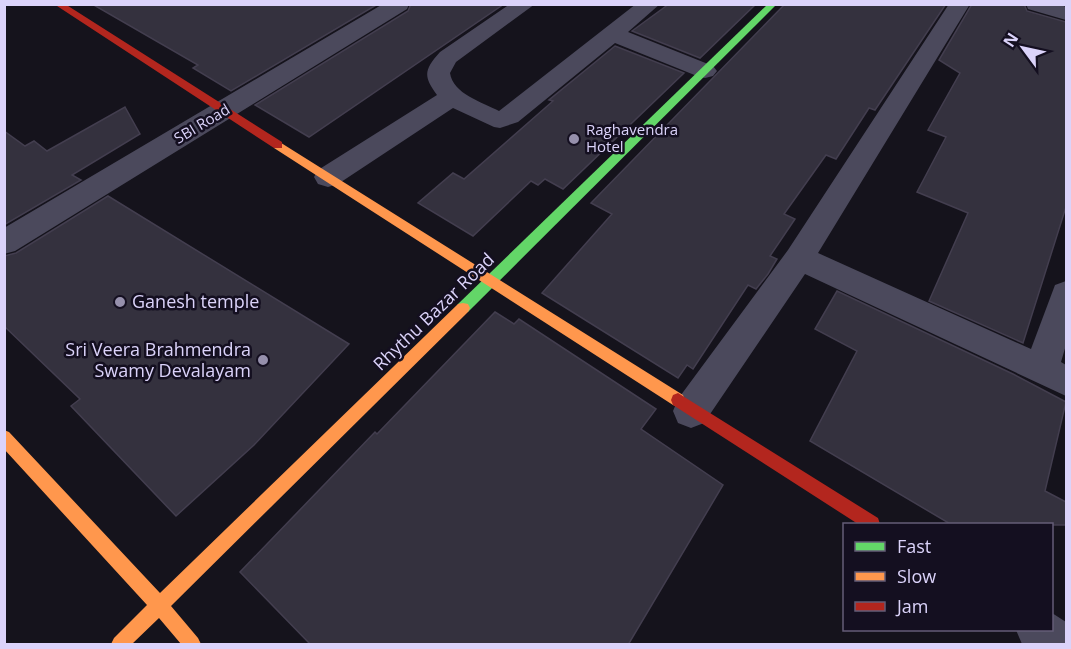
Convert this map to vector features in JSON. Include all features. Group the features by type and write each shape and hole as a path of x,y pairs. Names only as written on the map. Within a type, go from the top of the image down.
{"street":[{"path":"58,4 869,523"},
{"path":"525,4 448,57 439,67 437,74 441,84 452,97 500,120 509,116 650,4"},
{"name":"Rhythu Bazar Road","path":"120,645 773,4"},
{"path":"691,411 799,258 960,4"},
{"path":"1035,4 1066,14"},
{"name":"SBI Road","path":"4,243 223,111 389,6"},
{"path":"613,34 705,71"},
{"path":"328,177 452,97"},
{"path":"799,258 1054,375 1066,294"},
{"path":"4,437 160,606 192,645"},
{"path":"1040,631 1062,645"}],"building":[{"path":"92,4 378,4 231,91 193,68 198,65"},
{"path":"411,4 504,4 309,137 255,105 408,11"},
{"path":"669,4 756,4 700,58 632,31"},
{"path":"785,4 946,4 875,110 869,108 836,159 826,155 784,214 795,219 770,256 777,259 768,274 756,289 748,285 693,369 687,365 678,378 542,293 612,214 591,203"},
{"path":"972,4 1024,4 1027,11 1066,22 1066,207 1023,343 929,301 968,213 917,192 946,137 928,130 960,73 939,60"},
{"path":"615,46 684,73 563,189 545,179 538,185 531,181 473,236 418,203 453,173 464,179 553,101 549,100"},
{"path":"125,107 140,134 72,175 81,180 4,225 4,131 25,146 34,141 47,151"},
{"path":"108,196 349,344 254,445 176,516 71,406 80,399 4,326 4,256 16,253"},
{"path":"837,291 1013,374 1066,402 1045,491 1066,502 1066,525 949,523 810,441 857,351 815,329"},
{"path":"495,312 514,324 519,319 656,409 641,429 723,485 628,645 311,645 240,572"}],"traffic: fast":[{"path":"463,308 773,4"}],"traffic: slow":[{"path":"278,145 678,400"},
{"path":"120,644 463,308"},
{"path":"4,437 160,606 192,644"}],"traffic: jam":[{"path":"58,4 278,145"},
{"path":"678,400 870,523"}],"place":[{"name":"Raghavendra Hotel","path":"574,139"},
{"name":"Ganesh temple","path":"120,302"},
{"name":"Sri Veera Brahmendra Swamy Devalayam","path":"263,360"}]}
